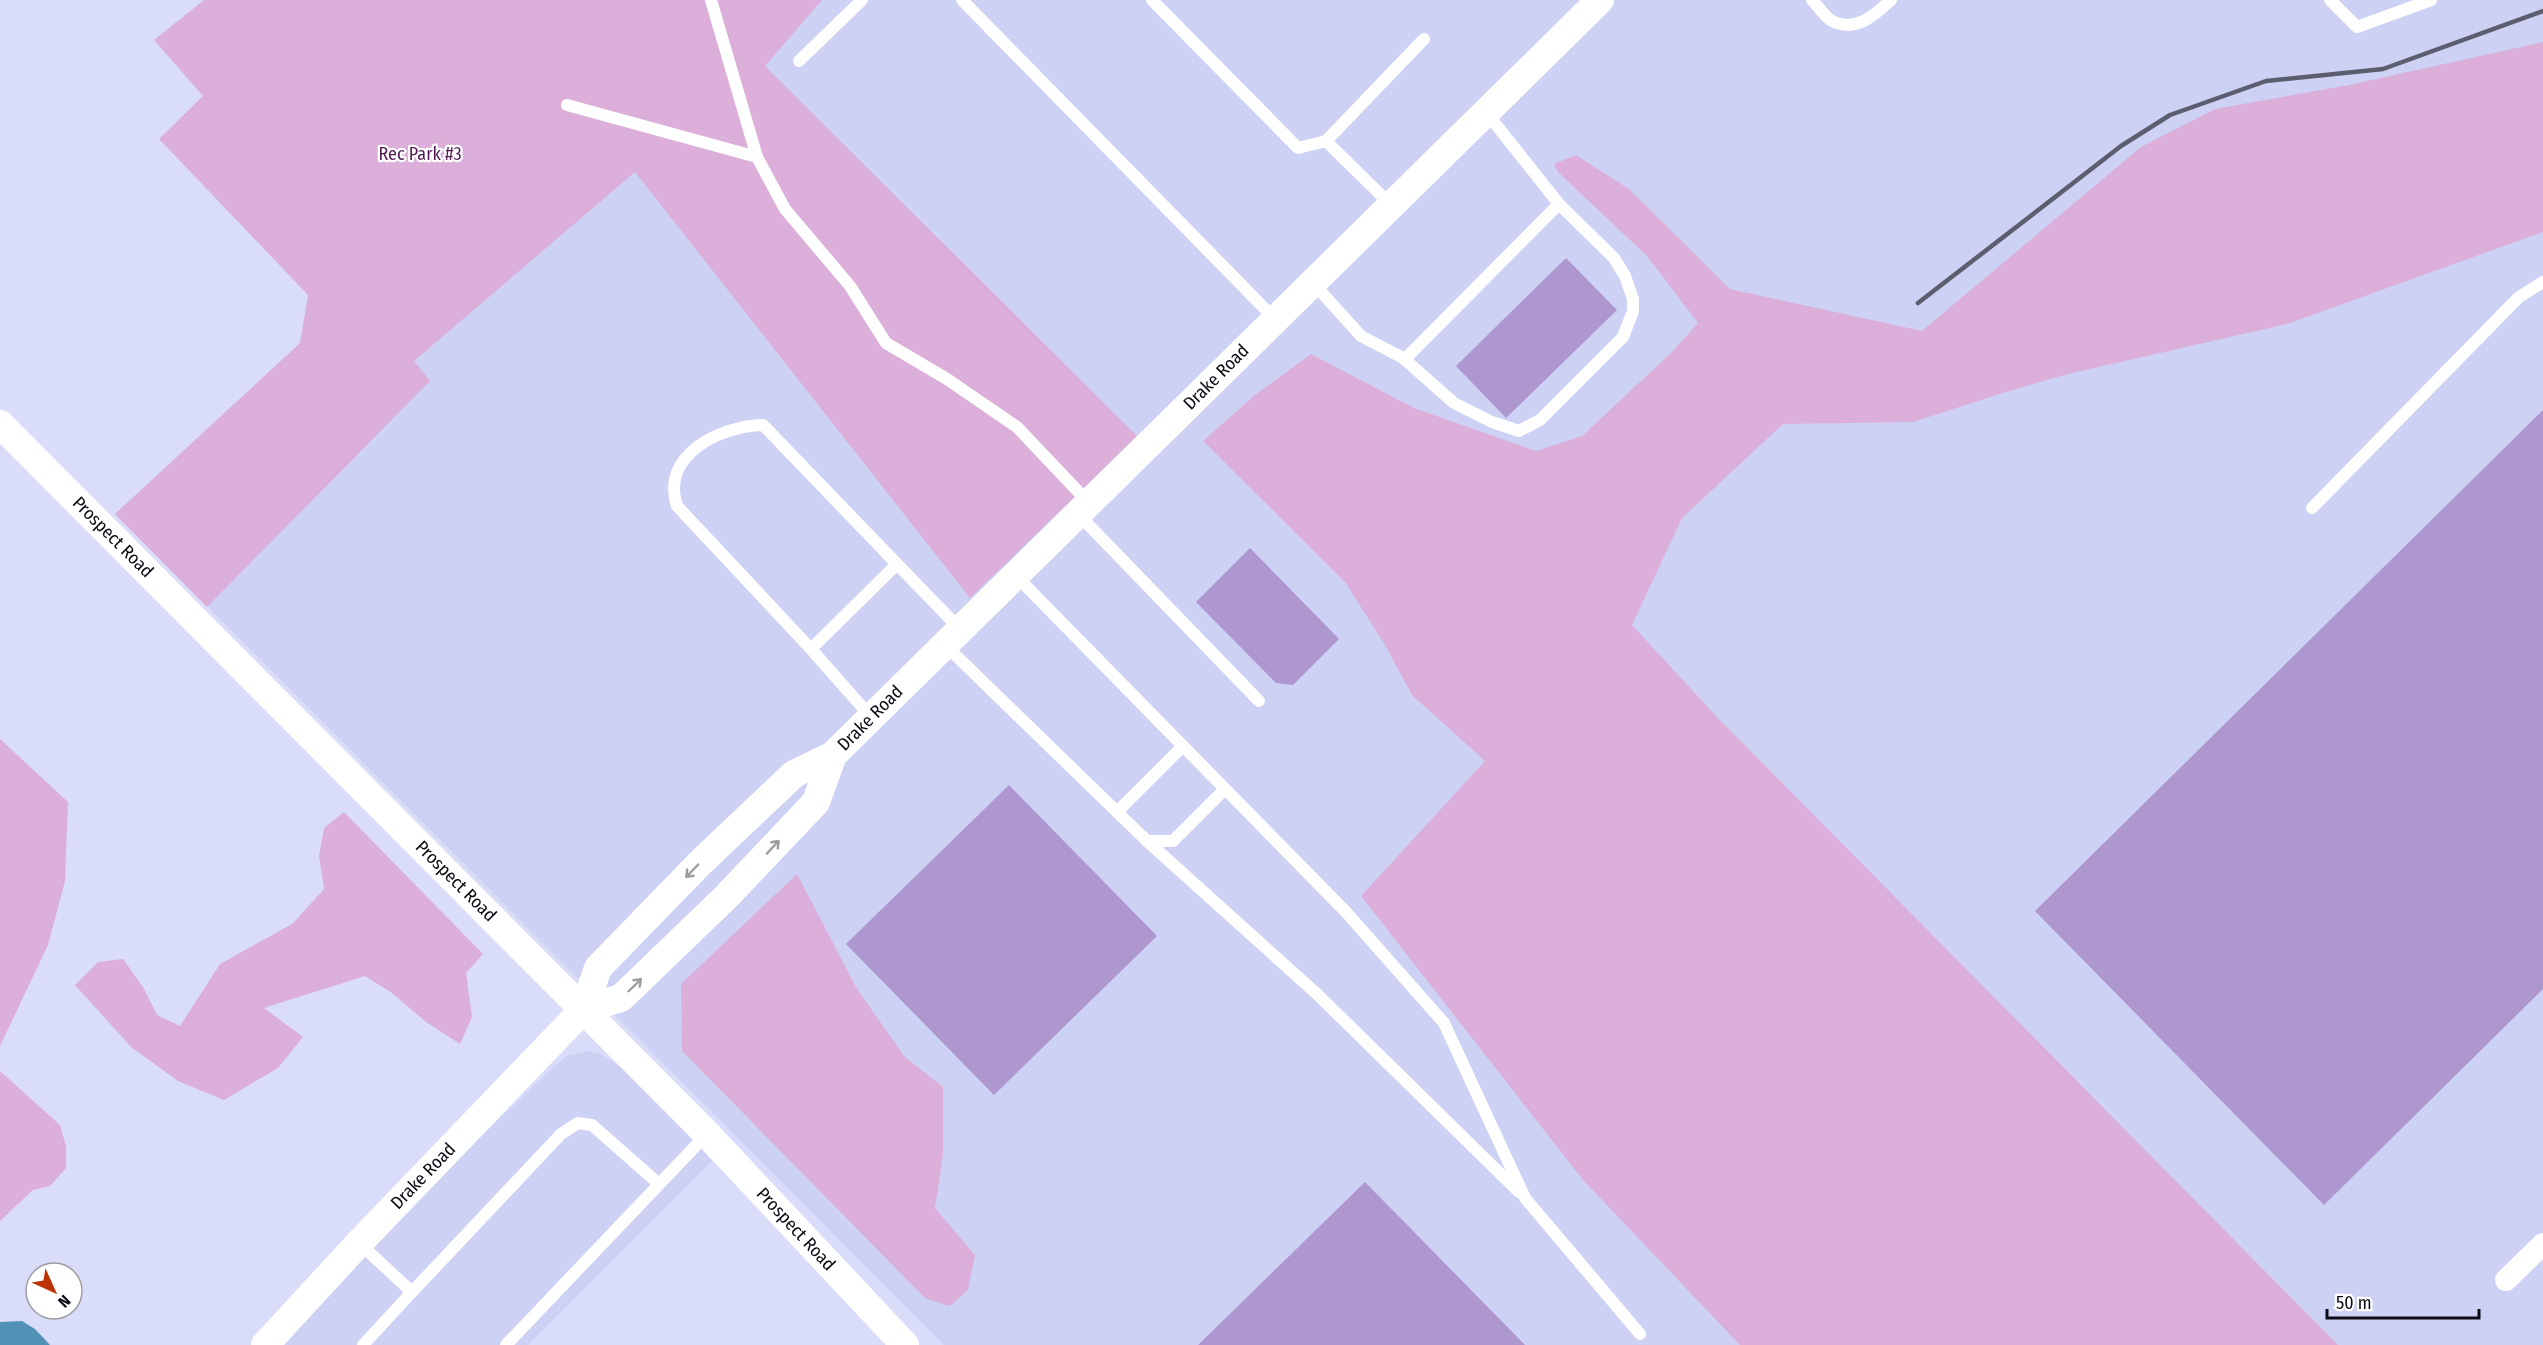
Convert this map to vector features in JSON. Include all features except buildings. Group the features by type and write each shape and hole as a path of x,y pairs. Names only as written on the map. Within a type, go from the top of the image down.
{"street":[{"name":"Drake Road","path":"265,1345 358,1243 584,1010 598,968 700,863 794,774 833,755 1600,0"},
{"name":"Prospect Road","path":"0,424 707,1134 906,1345"},
{"name":"Drake Road","path":"584,1010 621,998 727,896 816,802 833,755"},
{"path":"2506,1280 2543,1244"}],"lane":[{"path":"711,0 757,157 785,209 850,286 886,343 947,379 1017,427 1083,508 1259,701"},
{"path":"799,61 862,0"},
{"path":"962,0 1275,319"},
{"path":"1152,0 1298,148 1326,141 1424,39"},
{"path":"1812,0 1832,21 1851,25 1871,19 1891,0"},
{"path":"2330,0 2357,27 2431,0"},
{"path":"567,105 757,157"},
{"path":"1312,283 1361,336 1402,357 1454,403 1492,422 1519,431 1540,420 1623,337 1634,311 1632,299 1625,276 1614,258 1559,204 1486,112"},
{"path":"1326,141 1391,205"},
{"path":"1402,357 1405,359 1559,204"},
{"path":"2312,508 2519,297 2543,282"},
{"path":"871,717 811,649 677,506 673,493 674,476 687,456 711,437 741,426 762,425 897,564 952,637 1117,812 1146,841 1317,994 1525,1198 1640,1334"},
{"path":"811,649 897,564"},
{"path":"1015,575 1346,912 1444,1023 1525,1198"},
{"path":"1117,812 1183,746"},
{"path":"1146,841 1173,841 1225,789"},
{"path":"363,1345 561,1134 578,1123 592,1125 659,1184"},
{"path":"506,1345 707,1134"},
{"path":"358,1243 412,1292"}],"shaded area":[{"path":"674,0 2543,0 2543,1345 944,1345 115,514"},
{"path":"589,1051 601,1054 631,1074 712,1161 528,1345 277,1345 438,1177 502,1116 566,1056"},
{"path":"22,1321 35,1329 50,1345 0,1345 0,1322"}],"green space":[{"name":"Rec Park #3","path":"204,0 822,0 765,66 1137,436 970,598 635,172 414,361 430,381 207,607 115,514 300,343 308,295 159,139 203,96 154,40"},
{"path":"2543,42 2543,232 2287,324 2068,374 1913,422 1783,424 1682,518 1632,625 1716,716 2338,1345 1740,1345 1583,1180 1361,896 1485,761 1412,695 1385,645 1345,582 1203,441 1255,395 1311,354 1414,408 1536,451 1582,436 1672,352 1698,323 1647,256 1559,173 1554,164 1576,155 1629,189 1730,289 1922,331 2141,147 2215,109 2349,85"},
{"path":"0,739 68,802 65,881 48,945 0,1046"},
{"path":"344,812 483,954 466,973 472,1017 460,1044 426,1022 392,993 365,976 264,1008 303,1037 278,1068 224,1100 178,1081 131,1047 75,985 98,962 123,959 143,987 157,1015 180,1026 220,964 292,924 324,889 319,856 324,828"},
{"path":"797,874 857,989 905,1057 943,1087 943,1154 935,1208 975,1255 968,1290 950,1306 926,1299 682,1051 681,984"},
{"path":"0,1071 60,1125 66,1146 66,1168 50,1186 33,1190 0,1221"}],"railway":[{"path":"1918,303 2121,146 2170,115 2266,81 2383,69 2543,11"}]}
